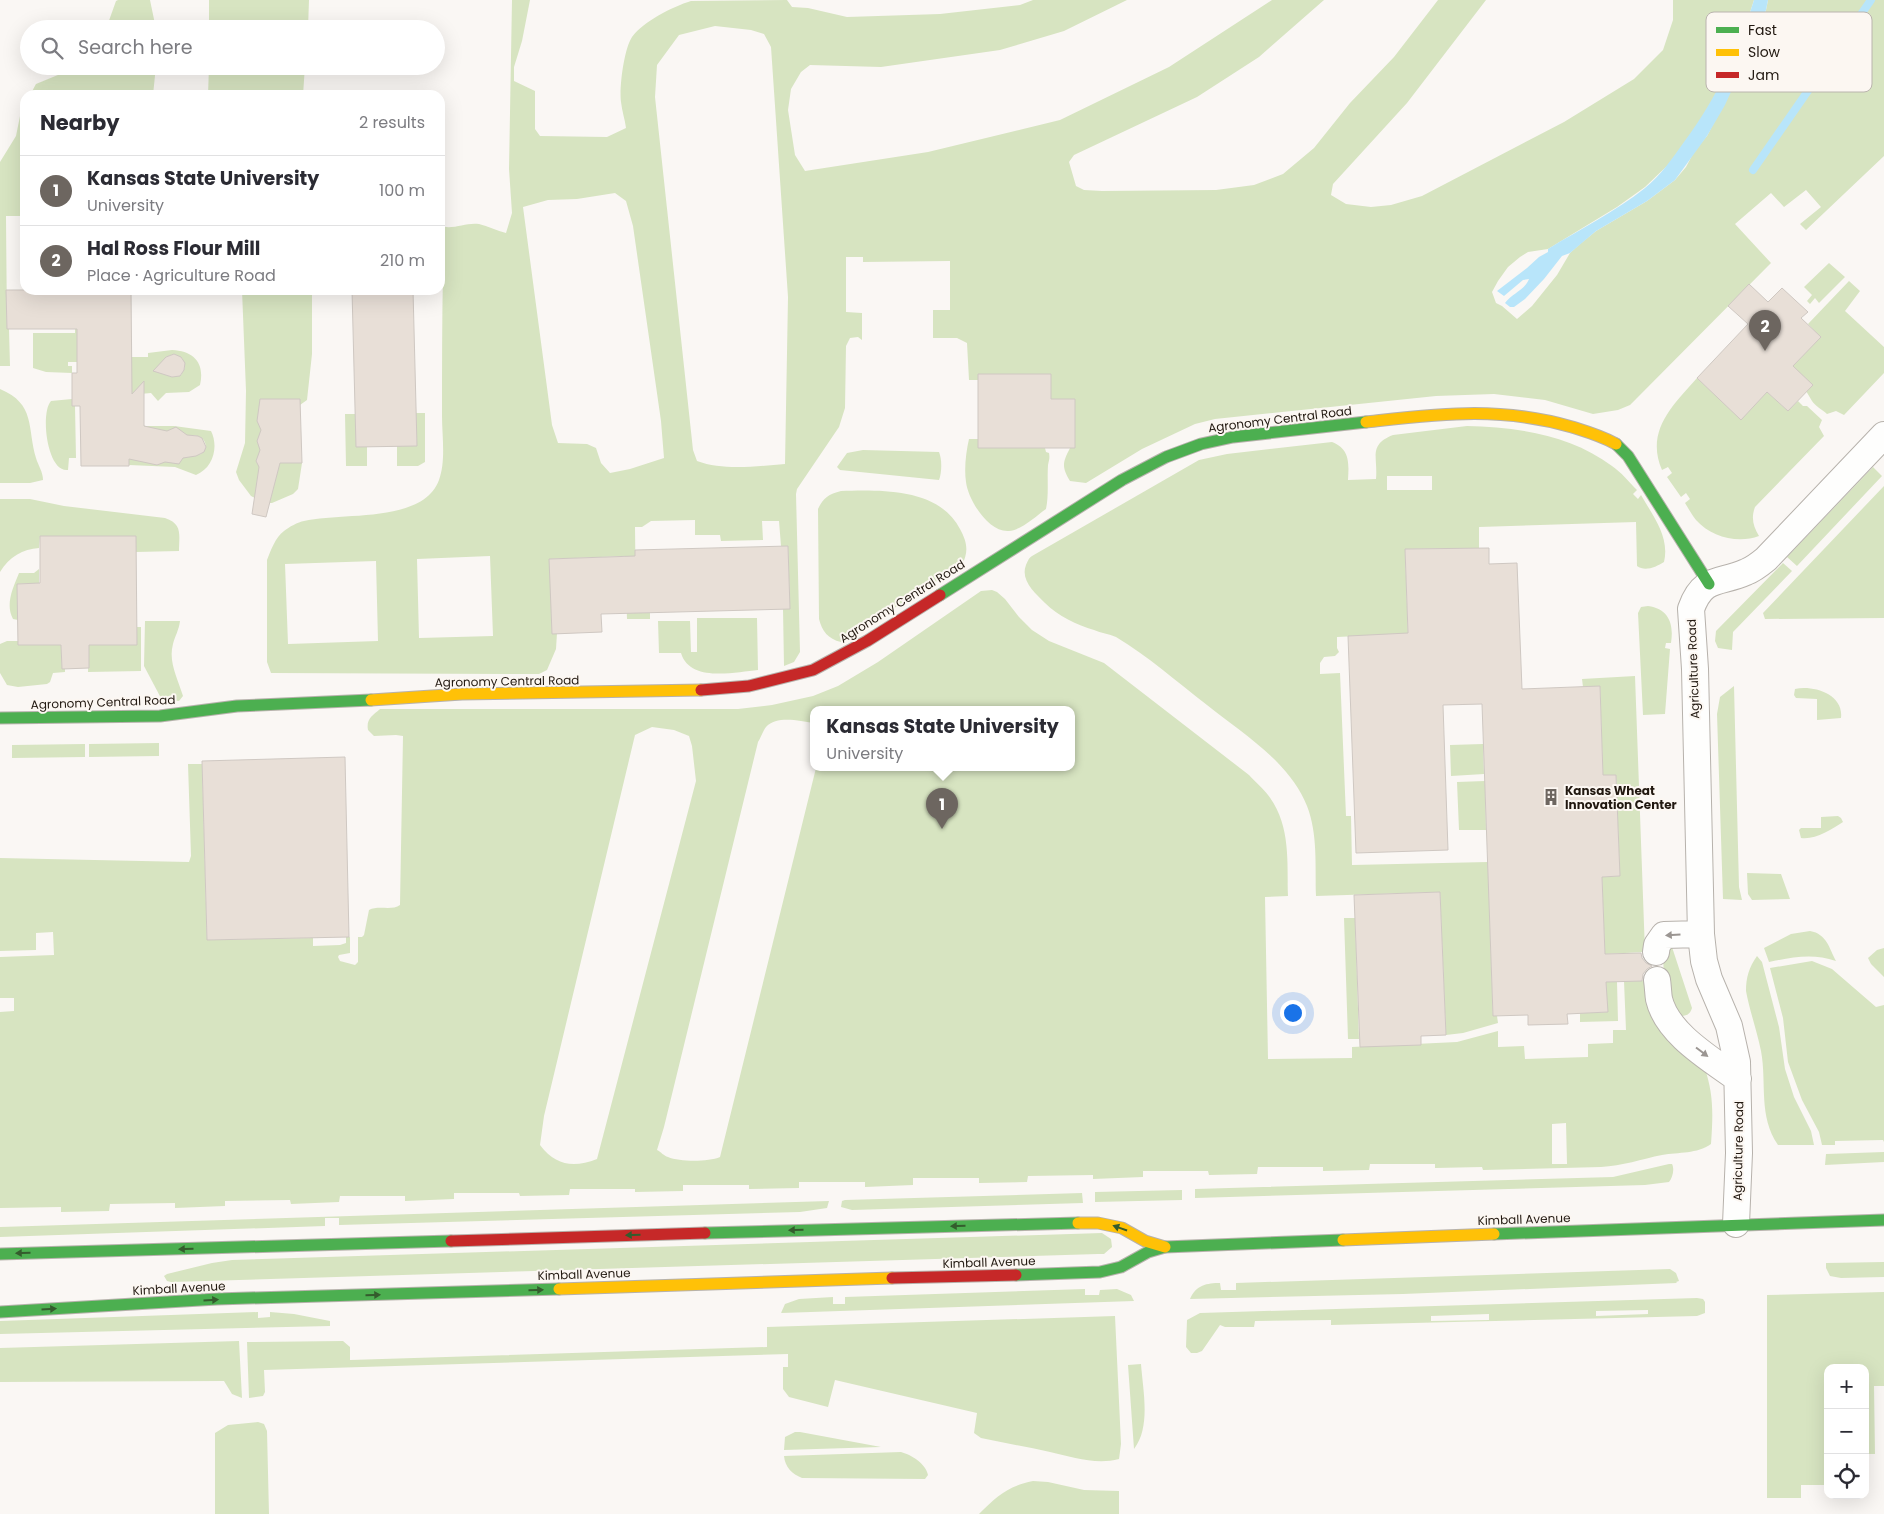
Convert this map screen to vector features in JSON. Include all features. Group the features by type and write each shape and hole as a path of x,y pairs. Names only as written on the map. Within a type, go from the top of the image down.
{"main road":[{"name":"Agronomy Central Road","path":"0,718 160,716 237,706 462,694 681,691 749,686 813,670 860,644 1122,480 1166,457 1208,442 1233,437 1444,414 1496,413 1544,419 1602,436 1618,445 1641,475 1691,558 1709,584"},
{"name":"Kimball Avenue","path":"0,1312 217,1299 1100,1272 1121,1267 1148,1252 1164,1247 1736,1224 1884,1220"},
{"name":"Kimball Avenue","path":"0,1254 182,1250 750,1231 1098,1223 1122,1228 1145,1241 1164,1247"}],"street":[{"path":"1709,584 1746,572 1766,559 1884,435"},
{"name":"Agriculture Road","path":"1709,584 1701,590 1691,610 1695,669 1701,934 1704,961 1709,979 1718,997 1734,1044 1738,1079 1739,1153 1736,1224"},
{"path":"1656,952 1657,945 1664,936 1701,934"},
{"path":"1657,980 1659,1000 1663,1011 1681,1036 1738,1079"}],"green space":[{"path":"150,0 154,20 109,20 116,1"},
{"path":"209,0 309,0 308,20 209,20"},
{"path":"512,0 530,0 522,41 514,67 514,81 535,91 535,129 540,136 607,137 626,128 621,102 621,88 624,59 632,37 644,25 659,15 691,1 787,0 792,7 808,8 847,17 940,14 1020,5 1033,0 1127,0 1064,31 1000,50 881,67 810,65 801,72 791,89 788,110 795,155 805,171 928,152 1060,120 1169,67 1272,0 1324,0 1259,57 1197,97 1074,155 1069,162 1076,186 1084,190 1102,191 1216,190 1254,185 1283,174 1314,148 1350,103 1394,57 1438,0 1486,0 1407,103 1333,184 1331,195 1346,204 1371,207 1391,205 1422,196 1564,122 1634,79 1663,50 1673,20 1673,0 1754,0 1750,12 1706,12 1706,92 1717,92 1703,117 1669,164 1645,187 1617,207 1548,249 1528,252 1508,267 1492,292 1496,303 1517,319 1532,306 1557,275 1570,253 1580,244 1596,231 1647,201 1675,180 1707,136 1730,92 1872,92 1872,12 1765,12 1768,0 1884,0 1884,156 1806,230 1800,224 1821,207 1806,190 1784,207 1771,193 1735,224 1771,263 1630,405 1618,410 1593,414 1545,400 1494,394 1436,396 1215,419 1195,424 1142,449 1086,483 1070,481 1064,464 1070,448 1051,399 1051,374 978,374 978,380 969,380 967,343 957,338 933,338 933,310 950,310 950,261 863,262 863,257 846,257 846,312 862,313 862,340 858,337 850,338 846,346 845,408 839,427 797,489 800,652 794,662 784,666 783,609 790,609 788,546 781,546 779,521 762,521 763,540 721,541 720,535 695,535 695,520 651,521 642,527 635,527 636,613 650,613 650,619 627,619 625,556 550,559 552,633 557,633 556,649 547,670 539,674 271,673 267,662 267,560 278,537 286,529 299,522 320,518 379,514 416,504 430,494 439,480 443,448 442,326 443,295 445,295 445,227 479,224 506,233 512,213 509,169","holes":["715,26 751,30 764,34 771,47 788,297 785,464 741,467 718,466 697,461 693,450 655,97 657,65 679,35","615,193 626,201 633,226 661,421 664,458 610,473 601,463 596,448 587,444 558,443 552,425 523,207 548,200 577,199","490,556 493,636 419,638 417,559","376,561 378,641 288,644 285,564"]},
{"path":"58,75 155,75 154,90 33,90 36,84"},
{"path":"209,75 304,75 303,90 208,90"},
{"path":"20,116 20,216 6,216 7,328 9,329 10,366 0,366 0,162 16,136"},
{"path":"1829,263 1845,277 1819,303 1815,298 1810,304 1807,301 1812,295 1804,287"},
{"path":"1849,281 1860,291 1845,311 1884,347 1884,373 1844,415 1836,411 1827,414 1812,401 1793,366 1820,337 1808,324"},
{"path":"75,295 77,295 77,362 68,362 68,366 72,366 72,373 46,372 33,368 33,333 75,333"},
{"path":"242,295 312,295 312,354 307,400 300,405 300,399 289,399 287,463 302,463 298,489 293,494 272,503 265,503 251,496 239,480 236,472 245,443 246,391"},
{"path":"172,350 192,356 201,370 200,385 189,392 166,393 158,401 151,393 129,395 131,357 148,357 148,353","holes":["174,354 182,358 185,367 181,375 172,377 167,375 166,357"]},
{"path":"1697,378 1741,419 1767,392 1788,411 1798,401 1803,406 1807,406 1822,420 1819,427 1824,436 1755,507 1753,522 1759,536 1734,539 1709,531 1696,520 1685,503 1690,499 1686,493 1681,497 1667,477 1672,473 1668,467 1662,470 1657,443 1659,431 1671,409"},
{"path":"0,389 12,395 25,410 43,480 30,483 0,483"},
{"path":"72,399 72,406 75,406 76,458 69,458 68,470 61,468 50,453 46,417 51,401"},
{"path":"416,413 425,413 425,462 418,466 397,466 397,446 417,445"},
{"path":"345,414 355,414 357,447 367,447 367,466 346,466"},
{"path":"129,417 145,426 174,426 211,431 214,444 213,456 207,467 196,475 175,467 129,465","holes":["189,436 200,437 205,444 206,447 201,454 191,456"]},
{"path":"1467,426 1505,428 1543,435 1579,447 1596,455 1615,468 1637,490 1633,494 1638,499 1641,495 1663,535 1665,544 1664,562 1647,569 1637,566 1636,522 1479,527 1479,548 1405,549 1410,694 1378,635 1337,637 1339,652 1335,656 1324,657 1320,663 1320,674 1340,673 1346,816 1351,816 1352,865 1488,862 1493,1016 1497,1016 1498,1023 1463,1033 1446,1035 1440,892 1316,896 1315,850 1311,817 1299,790 1289,775 1250,738 1128,644 1116,637 1074,623 1056,612 1033,591 1025,576 1026,565 1032,556 1199,460 1227,454 1332,442 1342,448 1347,457 1348,480 1376,479 1377,448 1380,443 1393,435","holes":["1387,476 1432,476 1432,490 1387,490"]},
{"path":"969,439 978,439 978,448 1045,448 1046,452 1049,453 1046,509 1014,530 1001,530 987,521 971,498 965,477"},
{"path":"863,450 939,452 941,473 939,480 840,470 837,467 847,453"},
{"path":"1873,467 1882,476 1797,566 1787,557"},
{"path":"1884,486 1884,618 1765,619 1763,613"},
{"path":"841,491 891,492 908,494 924,499 938,506 950,516 960,529 966,542 966,551 962,565 841,642 832,639 826,634 819,619 818,509 827,497"},
{"path":"0,499 30,499 64,506 165,518 175,523 179,531 179,551 136,552 136,536 40,536 39,548 27,550 17,555 0,572"},
{"path":"1783,563 1792,571 1733,632 1732,650 1718,648 1715,641 1716,631"},
{"path":"39,569 39,583 17,584 18,620 13,619 10,602 12,590 19,573 34,573"},
{"path":"992,590 1005,599 1032,630 1049,641 1104,663 1249,775 1266,792 1281,819 1284,831 1288,896 1265,897 1268,1059 1352,1058 1352,1047 1457,1042 1498,1031 1498,1047 1524,1046 1525,1059 1588,1057 1588,1044 1613,1043 1613,1030 1626,1030 1624,981 1653,980 1704,1066 1710,1086 1712,1105 1711,1144 1700,1150 1662,1155 1601,1167 1483,1170 1482,1167 1435,1168 1435,1164 1370,1164 1369,1170 1323,1171 1323,1167 1258,1167 1257,1174 1209,1175 1208,1171 1143,1171 1143,1177 1093,1179 1093,1175 1028,1176 1027,1182 979,1183 979,1178 913,1178 913,1185 865,1187 865,1182 799,1182 799,1188 749,1189 749,1185 683,1185 683,1191 635,1192 635,1189 570,1189 569,1195 520,1196 519,1193 454,1193 454,1199 405,1201 405,1196 340,1196 339,1202 291,1204 290,1200 225,1201 225,1206 175,1208 175,1203 110,1204 109,1211 61,1212 61,1207 0,1208 0,1012 14,1011 14,998 0,998 0,957 54,955 53,932 36,933 36,950 0,951 0,858 189,862 191,856 188,764 202,764 207,940 313,938 313,946 340,945 346,943 346,937 350,937 350,953 339,955 338,957 340,961 355,965 358,962 358,937 364,935 369,910 393,908 400,905 403,736 374,736 368,730 369,720 380,709 738,709 772,705 813,696 838,686 878,662 981,591","holes":["810,706 1075,706 1075,771 815,771 720,1157 709,1160 679,1160 665,1156 657,1150 758,742 766,727 771,723 782,720 810,722","652,727 674,730 689,736 696,781 597,1159 581,1164 566,1163 552,1157 540,1145 544,1116 635,735","1566,1123 1567,1164 1552,1164 1552,1124"]},
{"path":"1648,606 1661,610 1665,614 1672,630 1671,643 1666,643 1665,648 1670,649 1665,714 1643,715 1638,613 1641,607"},
{"path":"697,618 757,618 758,670 714,674 694,669 686,662 681,653 659,653 658,621 690,621 691,652 697,652"},
{"path":"145,621 180,621 172,651 174,670 183,696 179,701 162,700 144,666"},
{"path":"137,627 141,627 141,671 88,672 89,645 137,645"},
{"path":"7,641 18,641 18,645 61,645 62,668 65,669 65,672 53,673 50,682 47,684 18,687 7,685 0,673 0,644"},
{"path":"1635,676 1645,952 1605,954 1602,877 1620,876 1616,775 1603,775 1600,687 1583,687 1582,679"},
{"path":"1734,686 1739,887 1742,900 1723,899 1717,714 1720,697"},
{"path":"1810,688 1833,697 1841,710 1841,718 1817,720 1817,699 1796,698 1794,695 1795,689"},
{"path":"159,743 159,756 89,757 89,744"},
{"path":"85,744 85,757 12,758 12,745"},
{"path":"1483,744 1484,774 1451,776 1450,745"},
{"path":"1485,781 1486,830 1459,830 1457,782"},
{"path":"1838,816 1843,822 1823,834 1801,838 1799,830 1801,828 1821,828 1821,817"},
{"path":"1747,873 1781,874 1790,899 1752,900 1748,894"},
{"path":"1344,918 1355,918 1359,1039 1348,1039"},
{"path":"1810,931 1824,938 1836,961 1811,956 1769,962 1764,948 1791,934"},
{"path":"1672,947 1692,1008 1689,1014 1684,1016 1679,1016 1675,1009 1664,974 1664,956 1667,948"},
{"path":"1884,948 1884,977 1871,964 1868,958 1877,950"},
{"path":"1757,956 1762,962 1779,1027 1785,1069 1794,1097 1811,1131 1814,1145 1778,1145 1768,1123 1765,1111 1761,1051 1746,991 1748,973"},
{"path":"1812,961 1832,969 1876,1007 1884,1005 1884,1142 1883,1140 1835,1141 1835,1145 1822,1145 1819,1132 1802,1100 1788,1062 1783,1018 1770,968"},
{"path":"1606,982 1617,982 1618,1021 1580,1022 1580,1013 1607,1012"},
{"path":"1884,1152 1884,1162 1825,1165 1826,1154"},
{"path":"1672,1164 1673,1169 1669,1182 1645,1185 1195,1198 1195,1189 1613,1177"},
{"path":"1182,1190 1182,1200 1095,1202 1095,1192"},
{"path":"1082,1193 1083,1203 852,1210 841,1207 842,1201 845,1200"},
{"path":"829,1201 827,1208 800,1212 339,1225 339,1218 325,1218 325,1226 0,1237 0,1227"},
{"path":"1102,1233 1111,1239 1112,1247 1104,1254 171,1282 167,1281 164,1276 212,1263 232,1260"},
{"path":"1884,1262 1884,1277 1841,1278 1830,1276 1826,1268 1826,1263"},
{"path":"1670,1269 1676,1273 1679,1281 1677,1283 1403,1294 1190,1299 1192,1294 1199,1288 1206,1284 1215,1283 1220,1283 1221,1290 1236,1290 1236,1283"},
{"path":"1085,1289 1085,1295 1099,1295 1100,1290 1117,1289 1131,1295 1134,1301 781,1313 785,1304 799,1299 833,1297 833,1304 845,1304 845,1297"},
{"path":"1884,1292 1884,1386 1874,1386 1875,1454 1869,1454 1869,1364 1824,1364 1824,1485 1801,1485 1801,1498 1767,1498 1767,1295"},
{"path":"1697,1298 1703,1299 1705,1302 1705,1313 1697,1316 1331,1325 1331,1320 1255,1321 1254,1327 1225,1327 1220,1325 1202,1351 1191,1353 1186,1347 1187,1320 1200,1313","holes":["1648,1310 1648,1314 1596,1316 1596,1311","1489,1314 1489,1320 1431,1321 1431,1316"]},
{"path":"258,1312 258,1318 270,1317 270,1312 294,1314 330,1321 330,1326 0,1334 0,1321"},
{"path":"1115,1316 1121,1444 1119,1459 1110,1461 1084,1460 981,1438 974,1433 977,1413 835,1380 828,1407 789,1397 783,1389 783,1367 788,1367 788,1354 264,1370 265,1392 263,1396 249,1398 247,1342 343,1341 350,1347 350,1360 767,1347 767,1327"},
{"path":"239,1341 242,1398 232,1394 224,1381 0,1382 0,1348"},
{"path":"1141,1364 1145,1408 1143,1430 1134,1449 1128,1365"},
{"path":"258,1422 264,1424 267,1431 269,1514 215,1514 215,1433 228,1425"},
{"path":"795,1432 881,1447 784,1450 785,1437"},
{"path":"901,1452 910,1455 924,1467 928,1475 925,1479 802,1478 790,1470 784,1456"},
{"path":"1033,1481 1048,1482 1084,1490 1119,1491 1119,1514 979,1514 1003,1493"}],"water":[{"path":"1754,0 1768,0 1765,12 1750,12"},
{"path":"1716,92 1731,92 1707,136 1675,180 1647,201 1596,231 1570,253 1562,256 1544,279 1525,299 1514,307 1510,307 1505,303 1529,279 1523,280 1504,296 1497,291 1548,252 1548,249 1610,213 1651,183 1666,166"}],"building":[{"path":"1749,284 1768,302 1782,288 1808,312 1801,318 1821,337 1793,366 1813,385 1788,411 1767,392 1741,420 1697,378 1748,324 1728,306"},
{"path":"6,290 20,290 20,295 131,295 132,394 144,381 144,426 167,431 176,427 187,435 198,436 202,438 206,447 204,452 196,456 183,458 179,464 165,462 157,465 129,459 129,466 81,466 80,406 72,406 72,373 77,373 77,329 7,329"},
{"path":"352,295 413,295 417,446 356,447"},
{"path":"174,354 181,357 185,363 184,370 180,376 172,377 153,371 166,357"},
{"path":"978,374 1051,374 1051,399 1075,399 1075,448 978,448"},
{"path":"260,399 300,399 302,463 280,463 266,517 252,514 259,467 256,461 260,450 257,441 261,430 257,421"},
{"path":"40,536 136,536 137,645 89,645 89,668 62,669 61,645 18,645 17,584 40,583"},
{"path":"788,546 790,609 601,614 602,632 552,634 549,559 635,556 635,550"},
{"name":"Kansas Wheat Innovation Center","path":"1489,548 1489,564 1517,563 1522,689 1600,686 1603,775 1616,775 1620,876 1602,877 1605,954 1641,953 1646,963 1652,966 1643,974 1642,981 1606,982 1608,1012 1567,1014 1568,1024 1528,1025 1528,1015 1493,1016 1482,704 1443,705 1448,850 1356,853 1348,636 1408,633 1405,549"},
{"path":"345,757 349,937 207,940 202,761"},
{"path":"1440,892 1446,1035 1421,1036 1421,1045 1360,1047 1354,895"}],"waterway":[{"path":"1863,12 1871,0"},
{"path":"1753,170 1807,92"}],"traffic: fast":[{"path":"940,595 1122,480 1166,457 1201,444 1233,437 1366,422"},
{"path":"1616,444 1628,456 1709,584"},
{"path":"0,718 160,716 237,706 371,700"},
{"path":"1494,1234 1884,1220"},
{"path":"705,1233 1078,1223"},
{"path":"1016,1275 1100,1272 1121,1267 1148,1252 1165,1247 1343,1240"},
{"path":"0,1254 451,1241"},
{"path":"0,1312 217,1299 559,1289"}],"traffic: slow":[{"path":"1366,422 1419,416 1469,414 1519,416 1572,427 1600,436 1616,444"},
{"path":"371,700 462,694 701,690"},
{"path":"1078,1223 1098,1223 1122,1228 1145,1241 1165,1247"},
{"path":"1343,1240 1494,1234"},
{"path":"559,1289 892,1278"}],"traffic: jam":[{"path":"701,690 749,686 813,670 867,641 940,595"},
{"path":"451,1241 705,1233"},
{"path":"892,1278 1016,1275"}],"place":[{"name":"Hal Ross Flour Mill","path":"1765,351"},
{"name":"Kansas Wheat Innovation Center","path":"1551,797"},
{"name":"Kansas State University","path":"942,829"}]}
